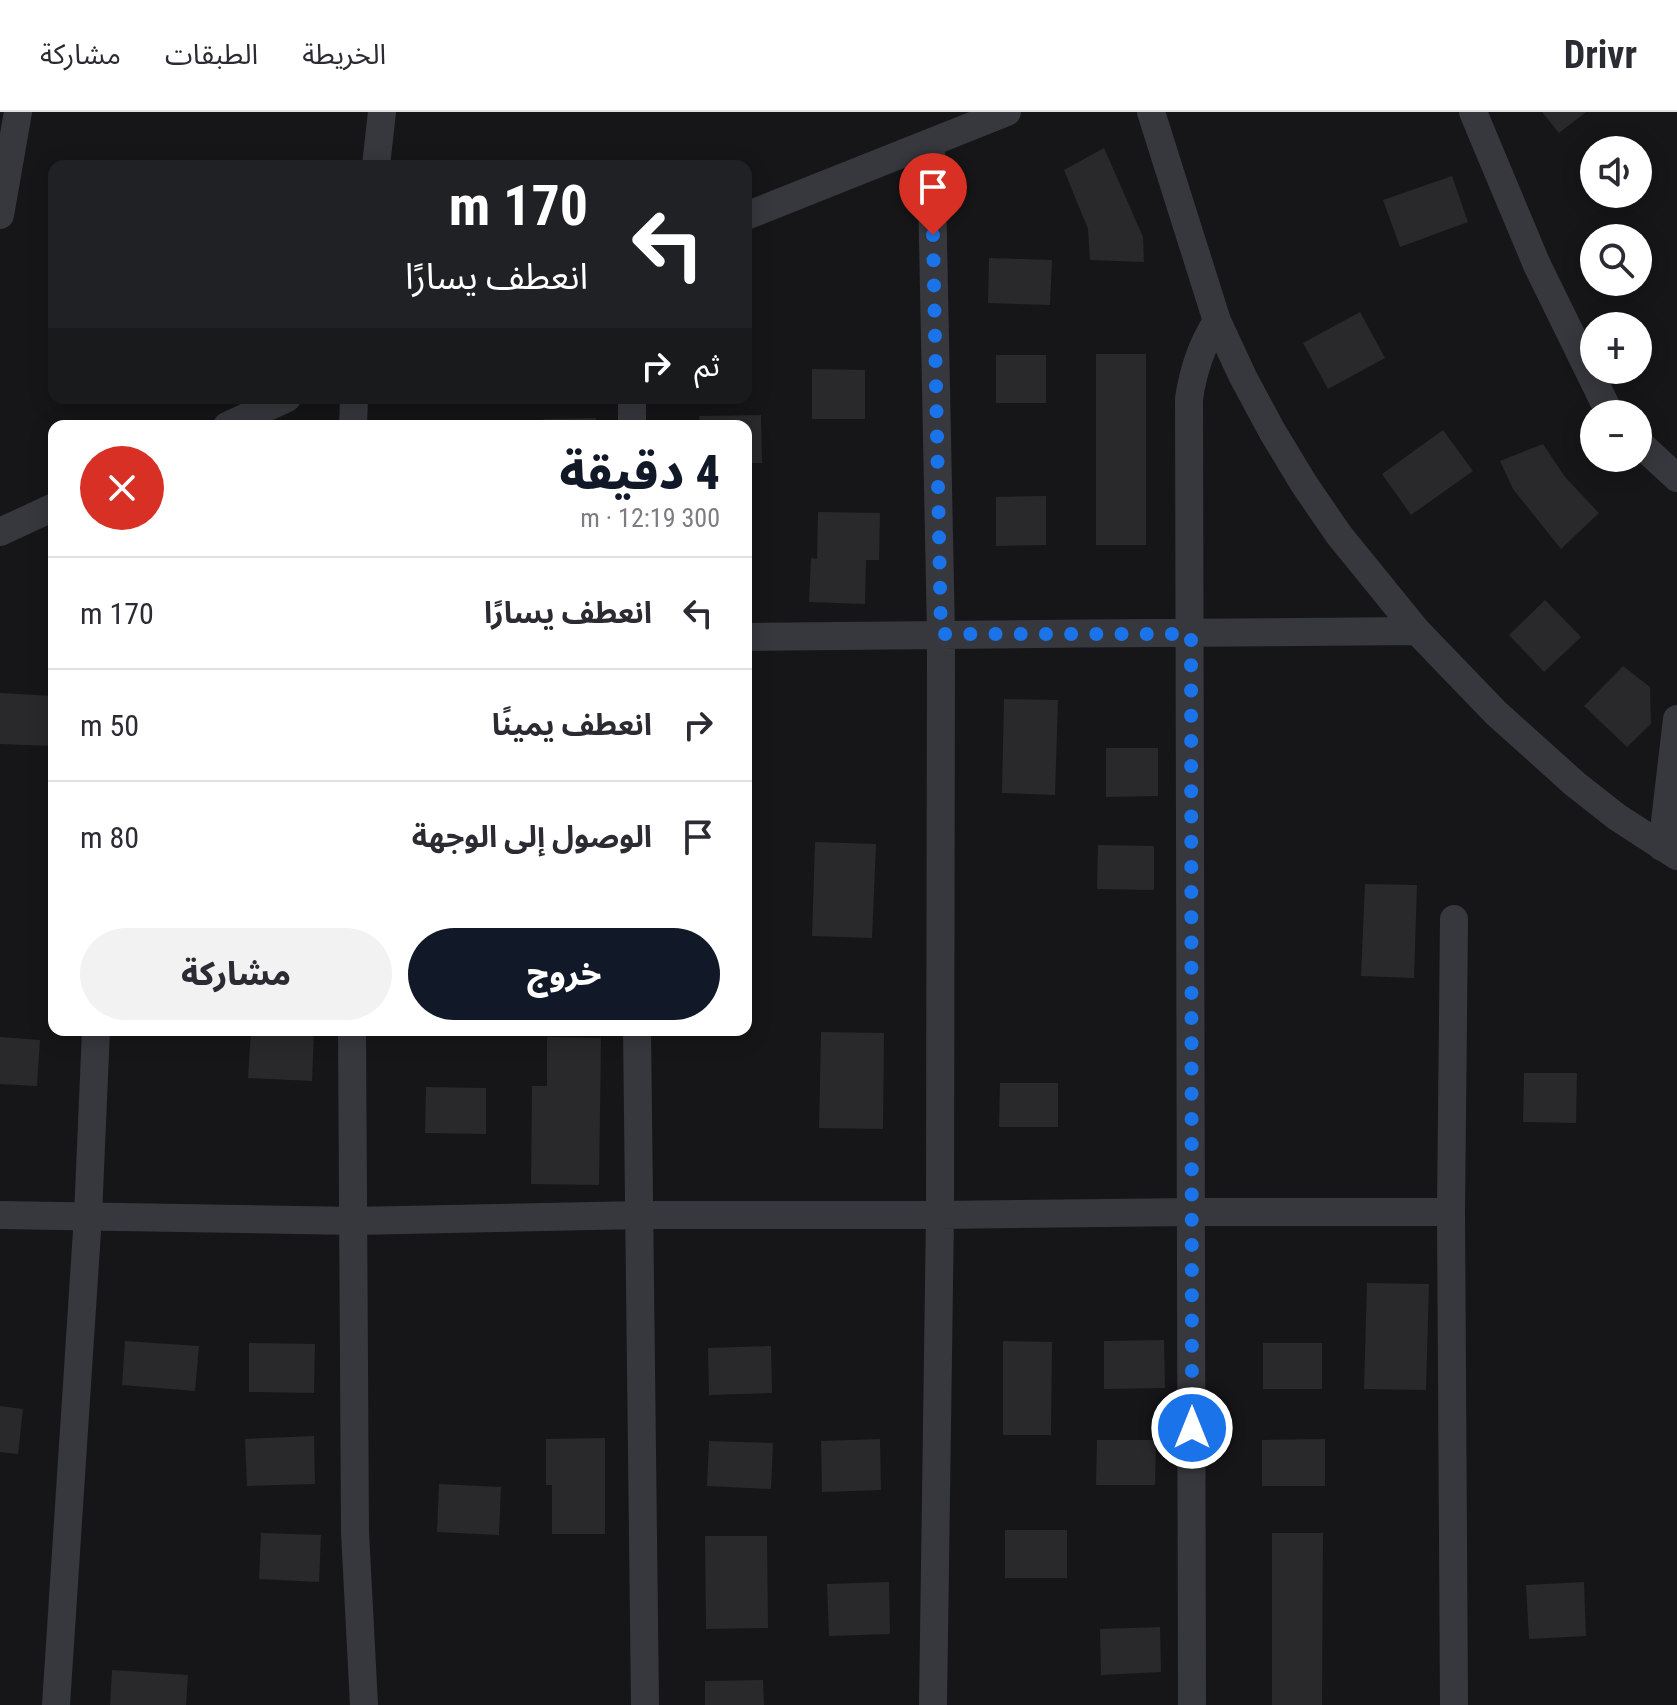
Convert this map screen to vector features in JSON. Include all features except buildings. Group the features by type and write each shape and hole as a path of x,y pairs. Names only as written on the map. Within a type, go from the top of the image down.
{"street":[{"path":"0,215 3,172 18,112"},
{"path":"377,160 382,112"},
{"path":"752,214 1007,112"},
{"path":"1151,112 1217,321 1265,418 1339,535 1417,631 1496,713 1575,784 1670,852"},
{"path":"1473,112 1537,265 1603,400"},
{"path":"931,143 941,634 940,1215 933,1705"},
{"path":"1192,1705 1189,399 1198,358 1217,321"},
{"path":"240,420 274,404"},
{"path":"1652,455 1677,478"},
{"path":"0,532 48,510"},
{"path":"752,637 1417,631"},
{"path":"1670,852 1677,719"},
{"path":"1454,919 1451,1212 1454,1705"},
{"path":"56,1705 88,1216 96,1036"},
{"path":"352,1036 355,1532 364,1705"},
{"path":"637,1036 645,1705"},
{"path":"0,1215 354,1221 640,1215 1451,1212"}],"route":[{"path":"933,235 941,634 1191,634 1192,1428"}]}
